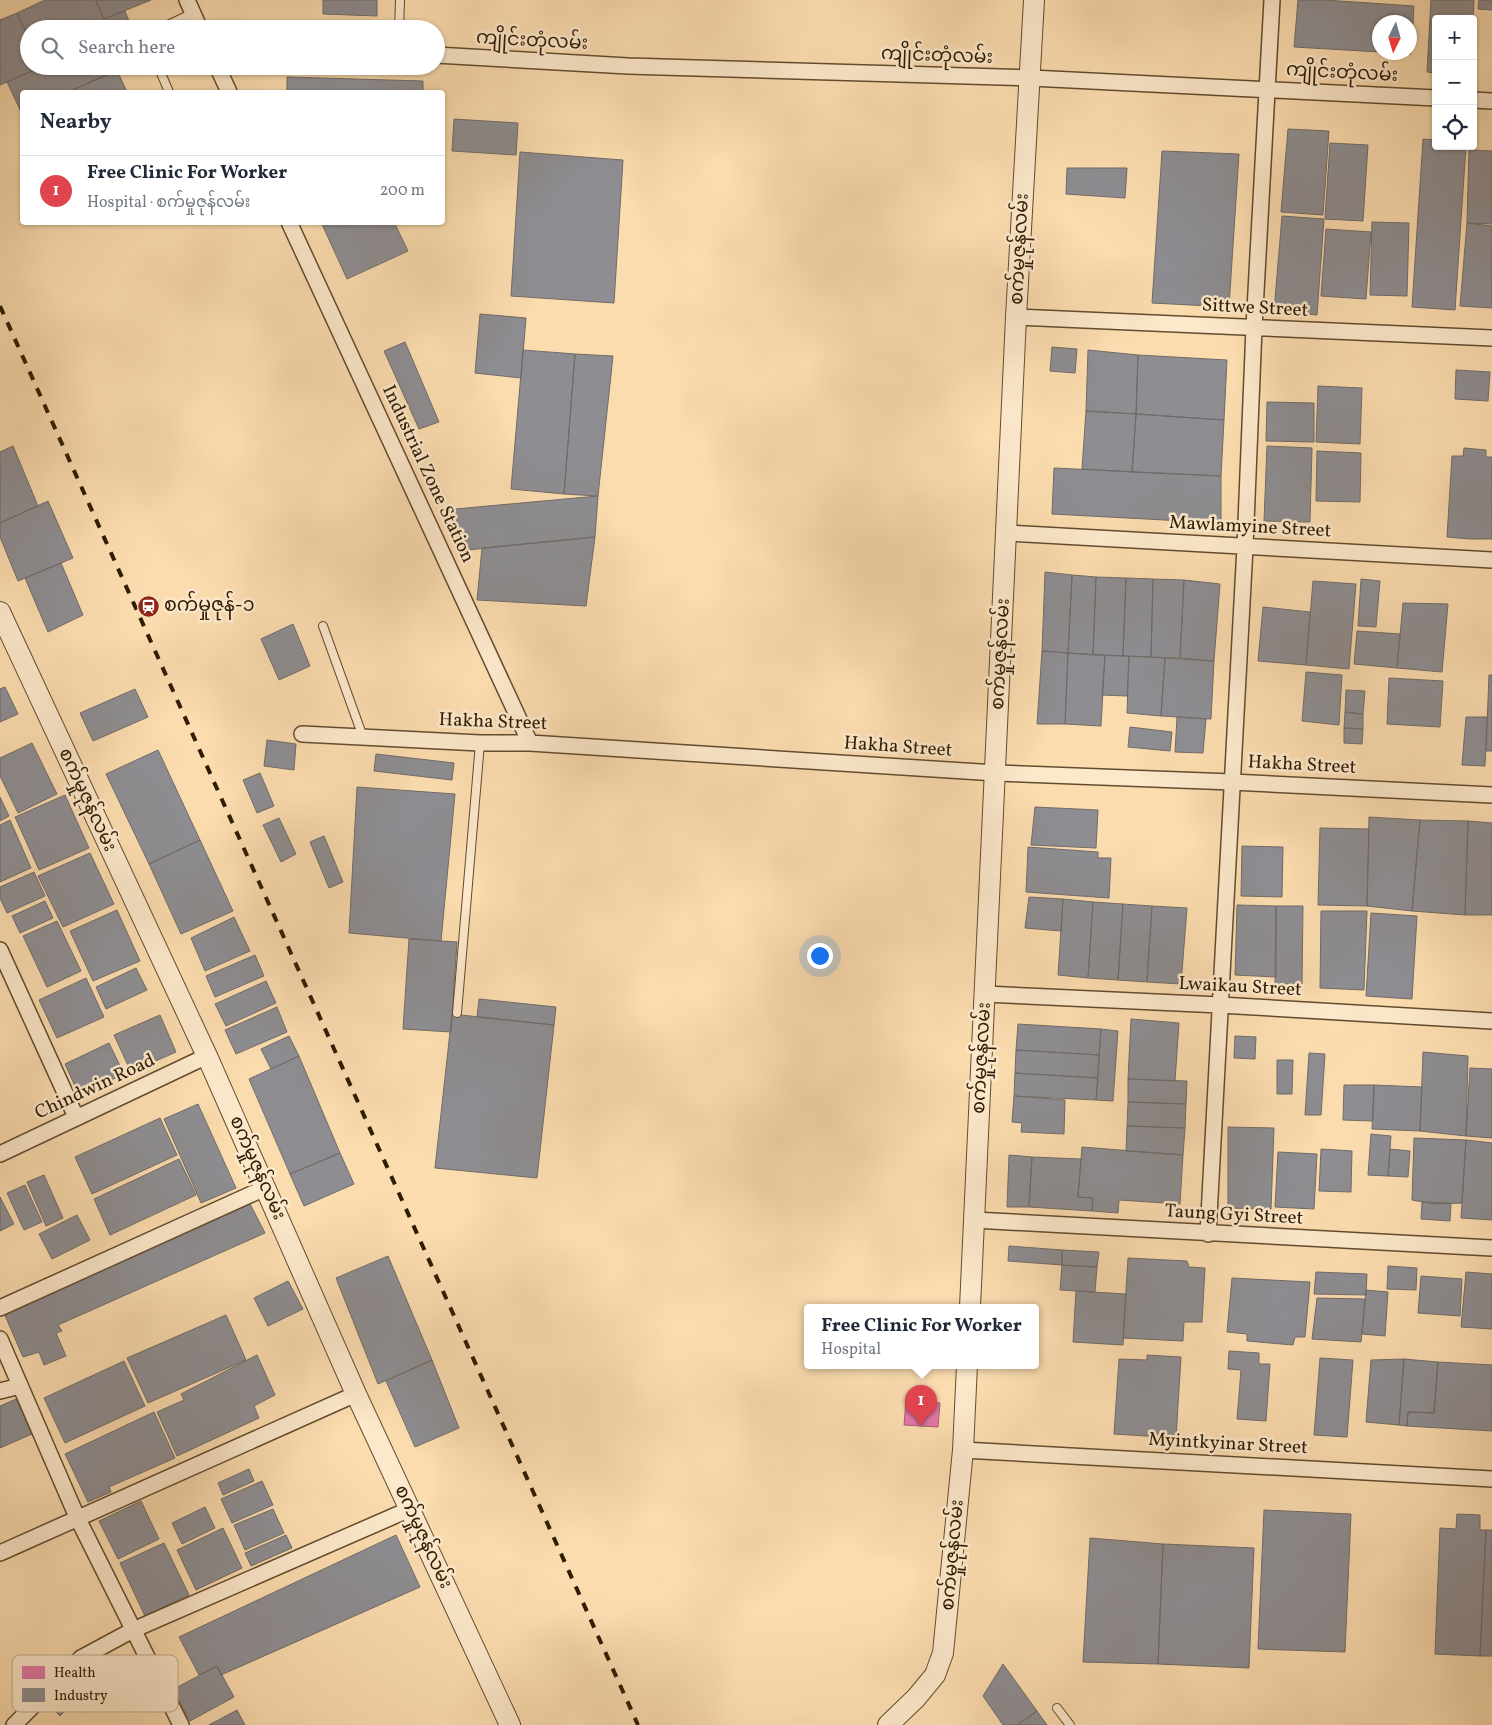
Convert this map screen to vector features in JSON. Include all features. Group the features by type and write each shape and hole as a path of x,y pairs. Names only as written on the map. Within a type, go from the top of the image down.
{"street":[{"name":"စက်မှုဇုန်လမ်း","path":"970,1304 1016,317 1034,0"},
{"path":"1208,1234 1272,0"},
{"path":"190,6 196,20"},
{"name":"ကျိုင်းတုံလမ်း","path":"445,56 628,66 1030,78 1432,98"},
{"path":"221,75 228,90"},
{"path":"1477,100 1492,101"},
{"name":"Industrial Zone Station","path":"290,225 530,743"},
{"name":"Sittwe Street","path":"1016,317 1492,338"},
{"name":"Mawlamyine Street","path":"1007,533 1492,560"},
{"name":"စက်မှုဇုန်လမ်း","path":"0,612 207,1056 356,1394 510,1725"},
{"name":"Hakha Street","path":"302,734 480,743 530,743 996,773 1492,794"},
{"path":"2,959 76,1117"},
{"name":"Lwaikau Street","path":"985,994 1220,1005 1492,1021"},
{"name":"Chindwin Road","path":"0,1154 207,1056"},
{"path":"0,1308 266,1188"},
{"name":"Taung Gyi Street","path":"974,1220 1492,1248"},
{"path":"0,1339 77,1518 146,1655"},
{"name":"စက်မှုဇုန်လမ်း","path":"888,1725 916,1698 934,1675 943,1653 962,1450 967,1369"},
{"path":"0,1391 20,1386"},
{"path":"0,1553 356,1394"},
{"name":"Myintkyinar Street","path":"962,1450 1492,1479"},
{"path":"87,1655 133,1630 410,1509"},
{"path":"14,1725 27,1712"},
{"path":"174,1712 181,1725"}],"lane":[{"path":"399,20 400,0"},
{"path":"171,20 190,6"},
{"path":"162,75 168,90"},
{"path":"322,626 363,737"},
{"path":"457,1013 480,743"},
{"path":"1057,1708 1070,1725"}],"building: Health":[{"path":"906,1400 940,1403 938,1427 904,1425"}],"building: Industry":[{"path":"45,0 95,0 104,20 20,20 17,13"},
{"path":"96,0 151,0 104,19"},
{"path":"323,0 377,0 377,16 323,14"},
{"path":"1298,0 1414,6 1413,15 1372,15 1372,52 1294,47"},
{"path":"1431,0 1474,0 1473,15 1432,15 1432,73 1427,72"},
{"path":"1479,0 1492,0 1492,10 1478,9"},
{"path":"125,11 128,20 104,20"},
{"path":"17,13 20,20 20,75 23,75 0,85 0,20"},
{"path":"23,75 108,75 73,90 20,90 20,110 7,82"},
{"path":"106,75 119,75 126,90 72,90"},
{"path":"287,77 423,81 423,90 287,90"},
{"path":"454,119 518,123 516,155 452,151"},
{"path":"1288,129 1329,131 1323,215 1281,212"},
{"path":"1423,139 1432,140 1432,150 1466,150 1455,310 1412,307"},
{"path":"1330,143 1368,145 1363,221 1325,219"},
{"path":"1469,150 1492,151 1492,224 1467,223"},
{"path":"1162,151 1239,154 1229,307 1152,303"},
{"path":"520,152 623,160 614,303 511,296"},
{"path":"1067,168 1127,168 1125,198 1066,194"},
{"path":"1282,216 1324,219 1317,315 1274,311"},
{"path":"1372,222 1409,223 1407,296 1370,295"},
{"path":"1467,223 1492,226 1492,308 1460,306"},
{"path":"322,225 395,225 408,251 347,279"},
{"path":"1326,229 1371,232 1366,299 1321,296"},
{"path":"480,314 526,318 521,378 475,373"},
{"path":"405,342 439,422 419,429 384,351"},
{"path":"1052,347 1077,349 1075,373 1050,371"},
{"path":"523,350 575,354 564,494 511,489"},
{"path":"1088,350 1138,355 1136,414 1086,411"},
{"path":"575,354 613,356 598,496 564,494"},
{"path":"1138,355 1227,360 1224,420 1136,414"},
{"path":"1456,370 1490,372 1488,401 1455,399"},
{"path":"1318,386 1362,388 1360,444 1316,442"},
{"path":"1267,402 1314,403 1314,442 1266,441"},
{"path":"1086,411 1136,414 1132,472 1082,469"},
{"path":"1136,414 1224,420 1221,476 1132,472"},
{"path":"13,446 38,506 0,523 0,452"},
{"path":"1267,446 1312,448 1310,522 1264,521"},
{"path":"1464,448 1486,450 1486,457 1492,457 1492,539 1447,537 1452,456 1463,456"},
{"path":"1317,451 1361,453 1360,502 1316,501"},
{"path":"1054,468 1221,476 1221,523 1052,514"},
{"path":"598,496 595,537 458,551 455,509"},
{"path":"48,501 73,558 18,581 0,537 0,523"},
{"path":"595,537 586,606 477,600 482,548"},
{"path":"61,563 83,615 48,632 25,578"},
{"path":"1045,572 1072,575 1068,653 1042,651"},
{"path":"1072,575 1096,577 1093,655 1068,653"},
{"path":"1096,577 1126,578 1123,656 1093,655"},
{"path":"1126,578 1153,579 1151,657 1123,656"},
{"path":"1153,579 1184,580 1180,658 1151,657"},
{"path":"1361,579 1380,581 1376,627 1358,626"},
{"path":"1184,580 1220,584 1214,661 1180,658"},
{"path":"1313,581 1356,584 1349,669 1306,665"},
{"path":"1403,603 1448,604 1442,672 1397,668"},
{"path":"1263,607 1310,612 1306,665 1258,661"},
{"path":"293,624 310,666 279,680 261,639"},
{"path":"1357,631 1400,634 1397,668 1354,664"},
{"path":"1042,651 1068,653 1065,724 1037,724"},
{"path":"1068,653 1105,655 1101,726 1065,724"},
{"path":"1105,655 1129,656 1127,696 1102,695"},
{"path":"1129,656 1165,658 1161,716 1127,713"},
{"path":"1165,658 1214,661 1211,719 1161,716"},
{"path":"1306,672 1342,675 1339,725 1302,721"},
{"path":"1489,675 1492,675 1492,751 1486,751"},
{"path":"1389,678 1443,681 1440,727 1387,724"},
{"path":"5,687 18,714 0,722 0,689"},
{"path":"135,689 148,717 93,741 80,713"},
{"path":"1346,690 1365,691 1363,714 1345,712"},
{"path":"1345,712 1363,714 1363,729 1344,728"},
{"path":"1177,717 1206,719 1203,753 1175,752"},
{"path":"1466,717 1487,717 1485,766 1462,765"},
{"path":"1130,727 1172,732 1170,751 1128,747"},
{"path":"1344,728 1363,729 1362,744 1344,743"},
{"path":"267,740 296,744 294,770 264,766"},
{"path":"32,743 57,794 18,813 0,776 0,758"},
{"path":"158,750 200,840 149,864 106,774"},
{"path":"376,754 454,763 452,780 374,771"},
{"path":"260,773 274,806 257,813 243,780"},
{"path":"357,787 455,794 441,941 349,933"},
{"path":"65,795 89,848 39,870 15,817"},
{"path":"0,797 9,816 0,821"},
{"path":"1035,807 1098,810 1096,848 1031,845"},
{"path":"1369,817 1420,820 1412,911 1367,906"},
{"path":"279,818 296,854 281,862 263,825"},
{"path":"10,820 31,868 0,882 0,825"},
{"path":"1420,820 1468,821 1465,915 1412,911"},
{"path":"1468,821 1492,823 1492,915 1465,915"},
{"path":"1320,828 1369,829 1367,906 1318,905"},
{"path":"324,836 343,882 329,888 310,842"},
{"path":"200,840 233,911 181,934 149,864"},
{"path":"1242,846 1283,847 1282,897 1241,896"},
{"path":"1028,847 1098,852 1098,858 1111,858 1109,898 1026,892"},
{"path":"90,853 114,904 63,927 38,876"},
{"path":"34,872 45,896 7,913 0,898 0,887"},
{"path":"1029,897 1063,899 1061,931 1025,928"},
{"path":"1063,899 1093,902 1088,978 1058,975"},
{"path":"45,901 53,918 20,933 12,916"},
{"path":"1093,902 1123,904 1118,980 1088,978"},
{"path":"1123,904 1152,906 1147,982 1118,980"},
{"path":"1237,905 1276,906 1276,977 1235,975"},
{"path":"1152,906 1187,908 1181,984 1147,982"},
{"path":"1276,906 1303,906 1302,984 1275,984"},
{"path":"117,910 140,961 93,981 70,931"},
{"path":"1321,911 1367,911 1364,990 1320,988"},
{"path":"1371,913 1417,916 1412,999 1366,996"},
{"path":"234,917 250,951 205,971 191,938"},
{"path":"57,921 81,971 47,987 23,936"},
{"path":"409,939 457,942 451,1032 403,1029"},
{"path":"255,955 264,976 215,997 206,976"},
{"path":"136,968 147,990 106,1009 96,987"},
{"path":"86,978 104,1017 57,1038 39,1000"},
{"path":"266,981 276,1003 226,1026 215,1004"},
{"path":"479,999 556,1007 554,1025 477,1017"},
{"path":"277,1007 287,1032 236,1054 225,1030"},
{"path":"452,1014 554,1025 537,1178 435,1168"},
{"path":"160,1015 176,1052 131,1072 114,1035"},
{"path":"1131,1019 1179,1023 1175,1081 1128,1079"},
{"path":"1018,1024 1101,1029 1099,1055 1016,1050"},
{"path":"1101,1029 1118,1031 1113,1101 1096,1100"},
{"path":"289,1036 299,1056 271,1069 261,1049"},
{"path":"1235,1036 1256,1037 1255,1059 1234,1058"},
{"path":"109,1043 124,1074 79,1095 65,1064"},
{"path":"1016,1050 1099,1055 1098,1078 1015,1073"},
{"path":"1423,1052 1468,1056 1466,1136 1420,1131"},
{"path":"1309,1053 1325,1054 1321,1115 1305,1115"},
{"path":"299,1056 340,1153 290,1174 249,1079"},
{"path":"1277,1060 1293,1060 1292,1094 1277,1094"},
{"path":"1470,1068 1492,1069 1492,1138 1466,1136"},
{"path":"1015,1073 1098,1078 1096,1100 1014,1096"},
{"path":"1128,1079 1187,1081 1186,1104 1128,1102"},
{"path":"1344,1085 1374,1085 1373,1121 1343,1120"},
{"path":"1374,1085 1422,1087 1420,1131 1372,1129"},
{"path":"1014,1096 1065,1100 1064,1134 1021,1132 1022,1123 1012,1122"},
{"path":"1128,1102 1186,1104 1185,1128 1127,1126"},
{"path":"198,1104 236,1188 201,1203 164,1119"},
{"path":"160,1118 177,1155 92,1194 75,1157"},
{"path":"1127,1126 1185,1128 1183,1155 1126,1151"},
{"path":"1228,1127 1274,1128 1271,1209 1228,1208"},
{"path":"1371,1134 1391,1136 1388,1176 1368,1175"},
{"path":"1414,1138 1466,1140 1462,1203 1435,1204 1412,1200"},
{"path":"1466,1140 1492,1143 1492,1220 1461,1218"},
{"path":"1082,1147 1183,1155 1180,1204 1119,1200 1118,1213 1092,1211 1093,1198 1078,1197"},
{"path":"1321,1149 1352,1151 1351,1192 1319,1191"},
{"path":"1390,1149 1410,1151 1408,1177 1388,1176"},
{"path":"1278,1152 1317,1154 1314,1209 1275,1207"},
{"path":"340,1153 354,1184 304,1206 290,1174"},
{"path":"1009,1155 1032,1157 1029,1207 1007,1207"},
{"path":"1032,1157 1081,1159 1078,1197 1093,1198 1092,1211 1029,1207"},
{"path":"179,1159 196,1195 110,1235 94,1199"},
{"path":"44,1175 63,1218 46,1226 27,1182"},
{"path":"25,1185 42,1222 24,1230 7,1193"},
{"path":"0,1197 14,1224 0,1231"},
{"path":"248,1200 265,1233 58,1325 62,1331 56,1333 66,1356 44,1365 39,1352 23,1357 4,1313"},
{"path":"1422,1202 1451,1203 1450,1221 1421,1219"},
{"path":"77,1215 90,1240 52,1259 39,1234"},
{"path":"1009,1246 1062,1250 1062,1265 1008,1261"},
{"path":"1062,1250 1099,1252 1097,1267 1062,1265"},
{"path":"388,1256 432,1360 378,1384 336,1278"},
{"path":"1128,1258 1187,1261 1189,1267 1205,1268 1202,1322 1184,1322 1183,1341 1123,1338"},
{"path":"1062,1265 1097,1267 1095,1292 1060,1290"},
{"path":"1388,1266 1417,1268 1416,1290 1387,1289"},
{"path":"1316,1272 1367,1274 1366,1295 1314,1294"},
{"path":"1466,1272 1492,1274 1492,1329 1461,1327"},
{"path":"1421,1276 1462,1279 1460,1316 1418,1313"},
{"path":"1232,1278 1310,1282 1305,1337 1295,1337 1293,1345 1247,1341 1247,1334 1227,1332"},
{"path":"288,1281 303,1309 268,1326 254,1298"},
{"path":"1366,1290 1388,1292 1385,1336 1362,1334"},
{"path":"1076,1291 1126,1294 1123,1345 1073,1342"},
{"path":"1317,1298 1365,1299 1361,1342 1312,1339"},
{"path":"226,1315 246,1360 148,1403 127,1358"},
{"path":"1229,1351 1259,1353 1259,1364 1270,1364 1266,1421 1237,1419 1241,1370 1228,1369"},
{"path":"257,1355 275,1395 254,1406 259,1418 177,1456 157,1412 184,1400 181,1394"},
{"path":"1147,1355 1181,1357 1176,1438 1114,1434 1119,1359 1147,1360"},
{"path":"1320,1358 1353,1360 1347,1437 1314,1435"},
{"path":"1404,1359 1399,1425 1366,1422 1371,1360"},
{"path":"1404,1359 1438,1362 1434,1413 1408,1412 1407,1426 1399,1425"},
{"path":"432,1360 459,1428 415,1447 386,1381"},
{"path":"124,1361 145,1406 65,1443 44,1398"},
{"path":"1438,1362 1492,1365 1492,1431 1407,1426 1408,1412 1434,1413"},
{"path":"16,1399 32,1434 0,1448 0,1406"},
{"path":"154,1412 175,1458 109,1487 111,1492 88,1502 65,1454"},
{"path":"249,1469 254,1481 223,1495 218,1483"},
{"path":"262,1481 273,1505 232,1523 221,1499"},
{"path":"141,1501 159,1539 118,1559 99,1521"},
{"path":"205,1507 215,1528 182,1544 172,1523"},
{"path":"273,1509 284,1533 245,1550 234,1525"},
{"path":"1264,1510 1351,1514 1345,1652 1258,1649"},
{"path":"1457,1514 1480,1515 1480,1530 1486,1530 1480,1656 1435,1654 1440,1528 1456,1529"},
{"path":"223,1528 242,1568 196,1590 177,1550"},
{"path":"1486,1530 1492,1530 1492,1656 1480,1656"},
{"path":"286,1535 292,1548 251,1566 245,1553"},
{"path":"396,1535 420,1587 221,1675 217,1666 199,1675 179,1637"},
{"path":"1090,1538 1163,1544 1158,1664 1083,1662"},
{"path":"164,1543 189,1595 145,1616 120,1563"},
{"path":"1163,1544 1254,1548 1249,1668 1158,1664"},
{"path":"1003,1664 1037,1711 1018,1725 1003,1725 983,1696"},
{"path":"217,1666 234,1697 190,1721 178,1700 178,1687"},
{"path":"237,1710 245,1725 209,1725"},
{"path":"1037,1711 1047,1725 1018,1725"},
{"path":"56,1712 64,1712 60,1716"}],"railway":[{"path":"0,306 638,1725"}],"place":[{"name":"စက်မှုဇုန်-၁","path":"148,606"},
{"name":"Free Clinic For Worker","path":"921,1426"}]}
